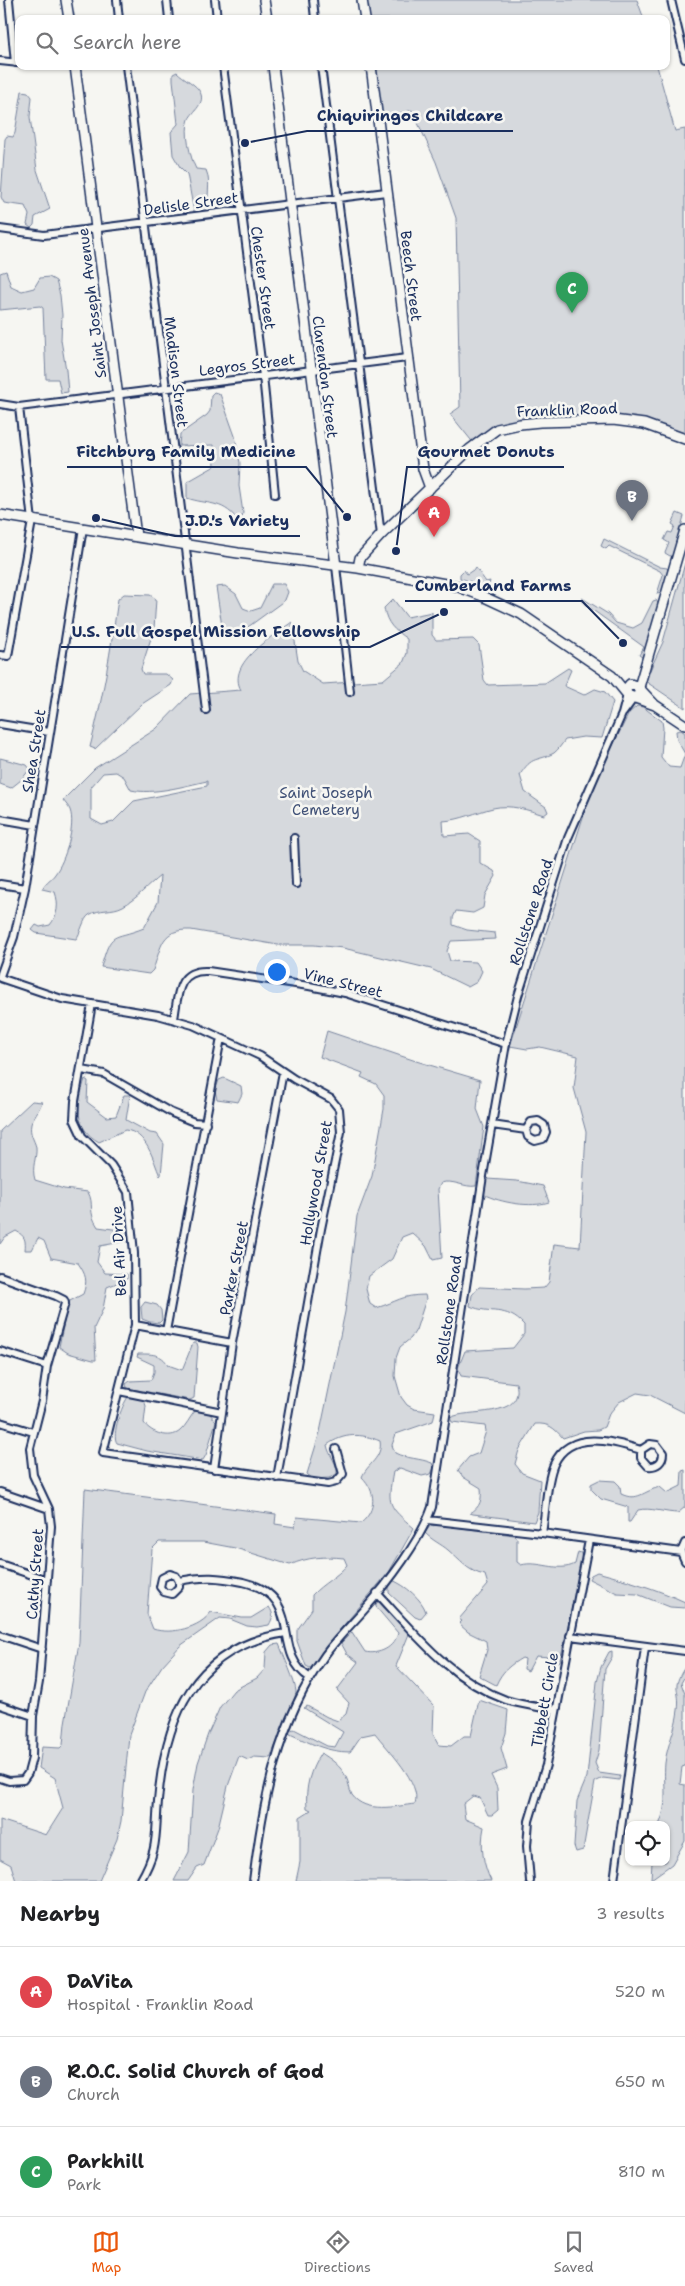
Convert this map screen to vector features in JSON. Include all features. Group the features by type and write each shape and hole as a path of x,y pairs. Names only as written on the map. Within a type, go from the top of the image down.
{"street":[{"path":"9,0 15,47"},
{"path":"66,0 68,15"},
{"path":"117,0 119,15"},
{"path":"167,0 169,15"},
{"path":"215,0 217,15"},
{"path":"264,0 266,15"},
{"path":"313,0 315,15"},
{"path":"362,0 364,15"},
{"path":"671,0 685,59"},
{"path":"0,61 15,63"},
{"name":"Saint Joseph Avenue","path":"76,70 136,536"},
{"name":"Madison Street","path":"127,70 206,710"},
{"name":"Chester Street","path":"224,70 263,376 275,494"},
{"name":"Clarendon Street","path":"273,70 350,692"},
{"path":"322,70 381,535"},
{"name":"Beech Street","path":"371,70 407,358 423,469 430,488"},
{"name":"Delisle Street","path":"0,229 44,236 386,192"},
{"name":"Legros Street","path":"0,404 19,406 407,358"},
{"path":"0,655 8,656 32,521 19,406"},
{"name":"Franklin Road","path":"358,568 360,558 381,535 484,437 497,430 514,425 560,421 622,420 644,424 685,439"},
{"path":"0,516 358,568 437,581 480,594 521,614 685,725"},
{"name":"Shea Street","path":"0,977 14,937 25,888 83,528"},
{"name":"Rollstone Road","path":"253,1881 264,1800 276,1755 295,1705 325,1654 377,1593 406,1555 428,1520 433,1502 448,1415 483,1174 506,1044 518,996 568,838 651,650 685,530"},
{"path":"0,724 50,732"},
{"path":"0,820 35,825"},
{"path":"294,838 296,884"},
{"path":"0,884 25,888"},
{"name":"Vine Street","path":"174,1019 179,989 184,978 197,971 217,971 345,993 506,1044"},
{"name":"Hollywood Street","path":"0,977 62,999 174,1019 260,1056 283,1072 333,1101 340,1112 341,1128 277,1478"},
{"name":"Bel Air Drive","path":"92,1004 74,1108 76,1126 84,1139 118,1173 128,1192 134,1253 135,1325 103,1453 214,1468"},
{"path":"166,1331 221,1038"},
{"path":"82,1070 104,1074 172,1114 194,1122 206,1123"},
{"name":"Parker Street","path":"214,1468 232,1343 283,1072"},
{"path":"492,1126 526,1130"},
{"name":"Cathy Street","path":"0,1276 48,1292 64,1301 47,1366 42,1401 33,1432 30,1454 31,1469 48,1509 51,1531 40,1682 33,1716 32,1758 28,1774 22,1780 0,1778"},
{"path":"135,1325 232,1343"},
{"path":"0,1351 47,1366"},
{"path":"119,1391 222,1412"},
{"path":"0,1422 33,1432"},
{"path":"542,1533 554,1464 569,1447 585,1440 641,1450"},
{"path":"214,1468 324,1484 336,1482 342,1478 343,1472 336,1449"},
{"path":"0,1492 48,1509"},
{"path":"428,1520 681,1552"},
{"path":"570,1636 589,1540"},
{"path":"685,1543 681,1552 685,1561"},
{"path":"0,1564 47,1580"},
{"path":"179,1581 212,1576 258,1586 270,1593 280,1606 298,1668 310,1678"},
{"path":"377,1593 435,1656 466,1680 505,1699 555,1710"},
{"path":"140,1881 155,1852 158,1801 167,1742 172,1724 184,1698 208,1668 224,1656 248,1642 286,1632"},
{"path":"0,1635 42,1649"},
{"name":"Tibbett Circle","path":"530,1881 527,1831 546,1766 570,1636 685,1652"},
{"path":"614,1881 645,1646"},
{"path":"0,1705 33,1716"}],"green space":[{"path":"362,0 637,0 643,15 364,15"},
{"path":"371,70 658,70 675,131 685,129 685,439 630,421 508,426 475,445 450,414 460,407 456,218 436,162 412,110 377,119"},
{"path":"177,72 196,87 201,96 200,103 189,119 187,137 196,169 206,170 208,175 210,210 206,212 194,212 187,174 173,155 171,132 178,124 173,74"},
{"path":"22,91 28,92 32,97 30,117 37,170 50,209 35,217 34,225 31,228 27,225 29,215 25,206 4,203 1,197 5,139 7,136 13,137 15,133"},
{"path":"6,271 11,286 22,291 34,288 40,278 49,277 56,281 60,295 62,315 61,340 68,392 61,393 58,379 46,379 43,308 40,306 0,310 0,273"},
{"path":"214,392 220,394 235,436 240,463 239,486 243,513 242,517 237,519 220,506 187,498 187,482 215,466 214,445 179,446 180,434 207,415 210,411 211,395"},
{"path":"677,513 684,516 673,555 670,556 665,553 669,543 664,540 668,532 672,533 675,526 672,524"},
{"path":"604,539 660,567 667,568 669,571 662,593 657,594 663,575 660,571 609,546 606,549 601,546"},
{"path":"685,563 685,708 645,681 663,642"},
{"path":"476,568 486,582 490,581 488,588 460,578 460,574 464,570 467,574"},
{"path":"272,584 284,584 288,592 285,600 237,635 228,639 223,633 216,587 225,586 236,594 243,608 251,611 260,608"},
{"path":"124,594 150,595 156,599 154,629 141,669 143,674 166,674 173,680 171,685 142,704 95,749 90,747 106,673 118,599"},
{"path":"582,598 608,614 616,623 633,628 642,623 653,601 656,600 659,605 648,644 642,657 639,655 644,647 583,603"},
{"name":"Saint Joseph Cemetery","path":"393,599 407,617 432,612 432,635 436,640 473,639 479,645 484,680 488,685 545,683 568,668 571,670 564,686 584,695 595,689 605,692 613,702 602,738 583,737 565,740 554,753 528,764 520,775 525,792 546,807 548,812 544,815 519,808 499,807 443,821 444,836 469,834 480,841 480,863 494,871 496,876 485,895 483,908 473,913 456,911 453,925 467,930 495,933 496,939 451,941 447,951 450,961 476,962 482,971 477,982 468,987 431,969 343,948 314,945 278,945 191,930 174,932 164,940 153,970 149,974 101,967 108,947 114,938 144,928 158,902 160,876 138,896 123,906 97,911 89,915 76,939 36,933 32,930 36,925 40,927 50,925 56,913 57,901 55,892 42,889 59,868 71,834 71,817 69,809 63,800 95,768 156,729 190,694 241,690 238,680 240,670 246,660 254,651 292,622 298,661 303,671 323,684 383,680 403,663 407,653 407,639 392,626 384,608","holes":["116,772 124,777 131,790 140,791 169,789 207,781 207,786 134,801 113,822 102,825 91,819 91,787 103,773"]},
{"path":"637,706 643,707 662,721 661,757 669,767 680,768 685,754 685,1413 650,1395 637,1393 619,1402 609,1414 604,1427 598,1430 584,1431 563,1438 551,1427 544,1424 535,1424 519,1450 515,1464 522,1473 540,1480 538,1512 534,1522 473,1514 470,1513 480,1502 481,1488 463,1477 458,1470 469,1457 479,1453 486,1431 485,1426 452,1422 450,1418 504,1408 512,1403 517,1395 516,1383 461,1376 458,1368 465,1351 513,1348 524,1334 524,1325 511,1315 470,1306 472,1295 479,1287 544,1288 549,1282 554,1244 580,1247 586,1132 574,1088 578,1056 540,1047 527,1049 510,1046 593,786 629,713"},
{"path":"681,730 685,733 685,754 677,740 676,731"},
{"path":"0,758 27,765 30,769 11,788 0,784"},
{"path":"327,1031 480,1080 477,1109 484,1127 476,1186 445,1182 441,1183 438,1189 442,1258 433,1260 426,1246 412,1233 402,1237 392,1259 369,1276 366,1289 370,1304 376,1308 410,1296 425,1295 426,1299 416,1330 411,1338 400,1347 396,1358 395,1376 401,1397 407,1405 414,1409 435,1412 433,1421 396,1434 392,1445 395,1453 432,1463 434,1468 431,1474 422,1476 400,1468 393,1472 390,1492 392,1504 399,1515 414,1528 389,1572 327,1645 315,1665 310,1668 306,1666 297,1641 297,1630 312,1609 312,1595 347,1565 344,1558 316,1558 290,1565 235,1548 203,1542 159,1542 152,1549 147,1614 153,1629 168,1631 185,1629 200,1622 211,1612 251,1618 269,1607 272,1616 269,1625 247,1626 230,1619 220,1618 180,1646 162,1666 145,1692 129,1735 121,1821 117,1839 99,1881 16,1881 11,1865 0,1859 0,1820 46,1835 63,1808 55,1778 39,1768 42,1747 60,1748 63,1745 79,1643 85,1489 276,1514 275,1524 295,1527 297,1517 361,1523 370,1512 373,1500 372,1494 367,1482 362,1477 379,1452 380,1441 366,1437 346,1436 333,1441 327,1445 336,1466 337,1474 329,1478 313,1479 307,1474 320,1432 345,1312 357,1216 372,1176 384,1109 384,1095 376,1084 361,1077 363,1073 320,1057"},
{"path":"224,1078 241,1086 242,1094 238,1102 217,1099 215,1091 219,1080"},
{"path":"85,1079 88,1081 87,1102 107,1117 116,1116 124,1095 130,1095 126,1120 150,1133 157,1134 164,1144 160,1176 144,1141 133,1132 125,1130 99,1142 85,1129 79,1115 79,1106"},
{"path":"32,1101 42,1102 31,1128 31,1134 36,1147 35,1180 64,1189 88,1192 93,1217 98,1227 128,1231 127,1241 100,1246 97,1262 105,1273 127,1274 127,1279 107,1287 103,1309 94,1328 96,1360 68,1353 59,1347 68,1302 83,1294 85,1289 86,1281 78,1263 51,1258 44,1241 38,1238 32,1250 25,1250 24,1239 16,1231 5,1237 0,1244 0,1131"},
{"path":"487,1179 517,1181 543,1186 549,1202 534,1205 507,1202 490,1197 483,1194 483,1186"},
{"path":"145,1302 157,1305 161,1310 162,1320 159,1323 142,1319 141,1307"},
{"path":"193,1343 197,1343 198,1347 194,1398 190,1400 127,1388 126,1384 130,1381 151,1380 154,1372 154,1365 137,1357 138,1354 159,1356 168,1365 182,1370"},
{"path":"128,1397 144,1400 146,1406 144,1423 151,1430 166,1435 176,1434 180,1431 195,1411 209,1413 216,1421 203,1460 147,1451 117,1443 116,1427"},
{"path":"685,1470 685,1507 678,1513 648,1509 638,1510 630,1522 628,1522 628,1507 601,1499 591,1489 591,1484 599,1480 615,1481 620,1486 621,1494 632,1497 660,1487 667,1493 681,1486 682,1471"},
{"path":"439,1525 514,1535 517,1539 517,1562 521,1565 569,1566 575,1564 578,1552 581,1553 582,1561 560,1661 556,1662 550,1657 536,1656 528,1671 524,1669 525,1659 522,1658 507,1669 496,1685 479,1676 487,1650 486,1641 468,1632 459,1624 462,1621 459,1619 488,1585 485,1575 474,1571 460,1562 448,1550 425,1533 430,1526"},
{"path":"597,1572 642,1585 674,1597 685,1602 685,1608 670,1607 637,1594 617,1593 589,1579 591,1575"},
{"path":"392,1580 407,1589 421,1602 426,1612 420,1619 415,1617 389,1593 389,1585"},
{"path":"376,1602 381,1602 409,1634 396,1666 434,1706 433,1734 439,1745 451,1746 464,1736 471,1736 479,1700 508,1710 506,1733 501,1748 507,1769 491,1775 497,1788 498,1810 492,1815 488,1815 480,1798 473,1796 463,1804 465,1819 484,1827 483,1855 491,1881 296,1881 300,1862 300,1817 311,1810 307,1808 308,1786 311,1772 321,1753 339,1766 347,1779 352,1795 365,1805 390,1807 415,1804 416,1796 409,1777 375,1733 361,1736 350,1752 342,1752 319,1746 290,1734 289,1731 294,1729 327,1746 335,1747 343,1732 304,1708 307,1706 338,1721 346,1714 349,1703 337,1690 358,1662 347,1654 341,1643 352,1632 365,1652 376,1652 385,1649 393,1643 398,1633 376,1607"},
{"path":"279,1644 292,1675 296,1692 270,1758 254,1757 248,1760 239,1756 228,1786 218,1828 204,1865 197,1868 188,1881 174,1881 189,1852 193,1790 198,1763 208,1734 220,1707 234,1690 257,1678 265,1669 266,1652 272,1645"},
{"path":"612,1651 612,1657 605,1669 599,1750 595,1763 599,1773 620,1776 619,1780 603,1778 595,1782 583,1850 576,1852 574,1846 577,1801 587,1777 597,1682 601,1667 609,1652"},
{"path":"685,1667 685,1676 681,1683 685,1694 685,1766 682,1767 680,1784 685,1785 685,1841 670,1865 670,1821 660,1821 665,1801 665,1763 677,1717 679,1703 677,1685"},
{"path":"652,1866 669,1866 651,1879"}],"place":[{"name":"Chiquiringos Childcare","path":"245,143"},
{"name":"Parkhill","path":"572,313"},
{"name":"Fitchburg Family Medicine","path":"347,517"},
{"name":"J.D.'s Variety","path":"96,518"},
{"name":"R.O.C. Solid Church of God","path":"632,521"},
{"name":"DaVita","path":"434,537"},
{"name":"Gourmet Donuts","path":"396,551"},
{"name":"U.S. Full Gospel Mission Fellowship","path":"444,612"},
{"name":"Cumberland Farms","path":"623,643"}]}
